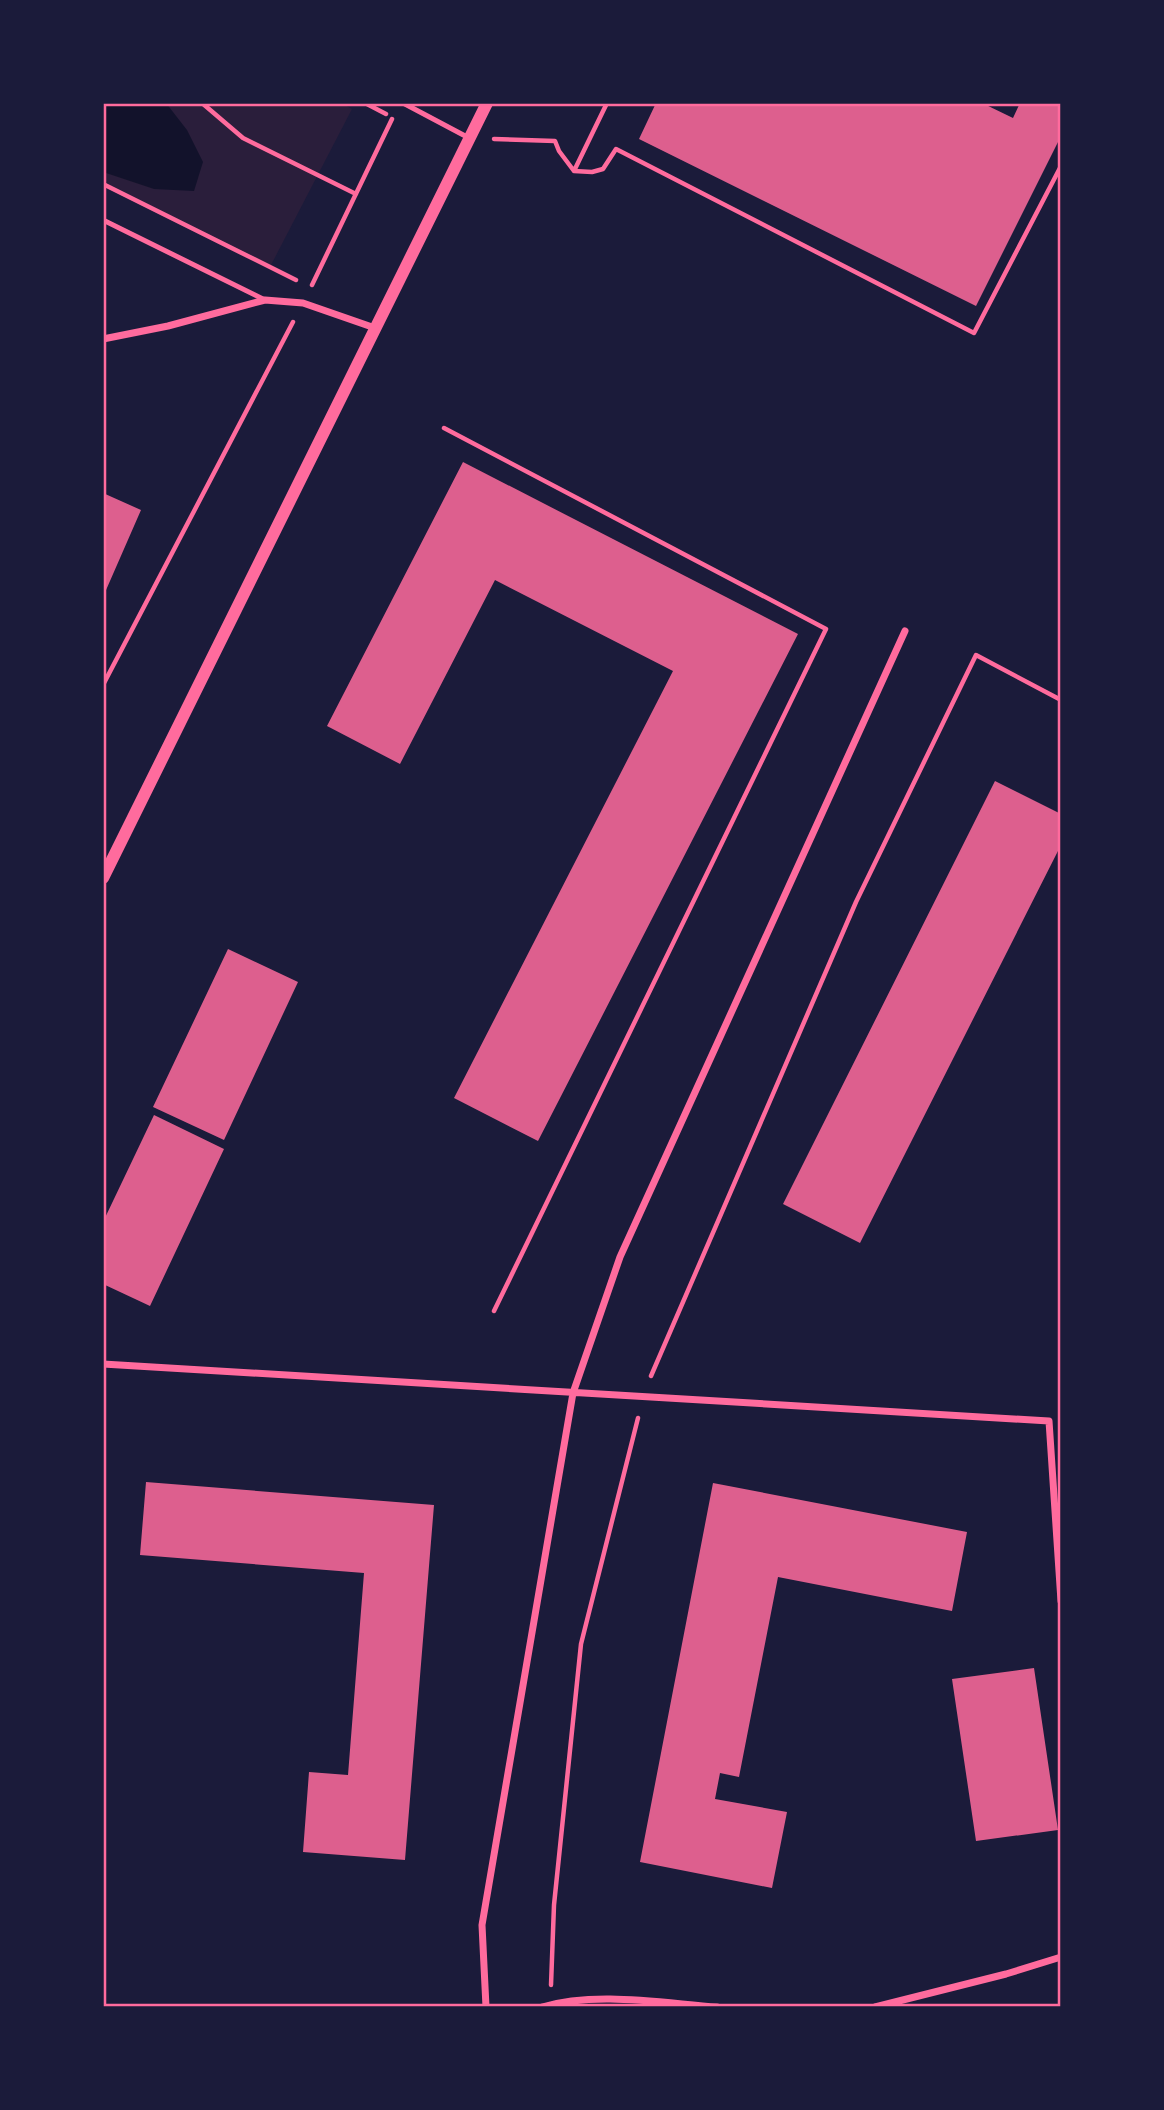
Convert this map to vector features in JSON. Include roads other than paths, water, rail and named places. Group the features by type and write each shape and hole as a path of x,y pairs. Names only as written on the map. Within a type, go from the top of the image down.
{"street":[{"path":"103,878 487,103"},
{"path":"103,339 168,326 265,300 303,303 374,328"},
{"path":"486,2007 482,1925 573,1393 620,1257 905,631"},
{"path":"103,1364 1049,1421 1061,1601"},
{"path":"875,2007 1006,1974 1061,1957"},
{"path":"546,2006 560,2001 593,1999 717,2007"}],"lane":[{"path":"403,103 469,138"},
{"path":"103,220 265,300"}]}
